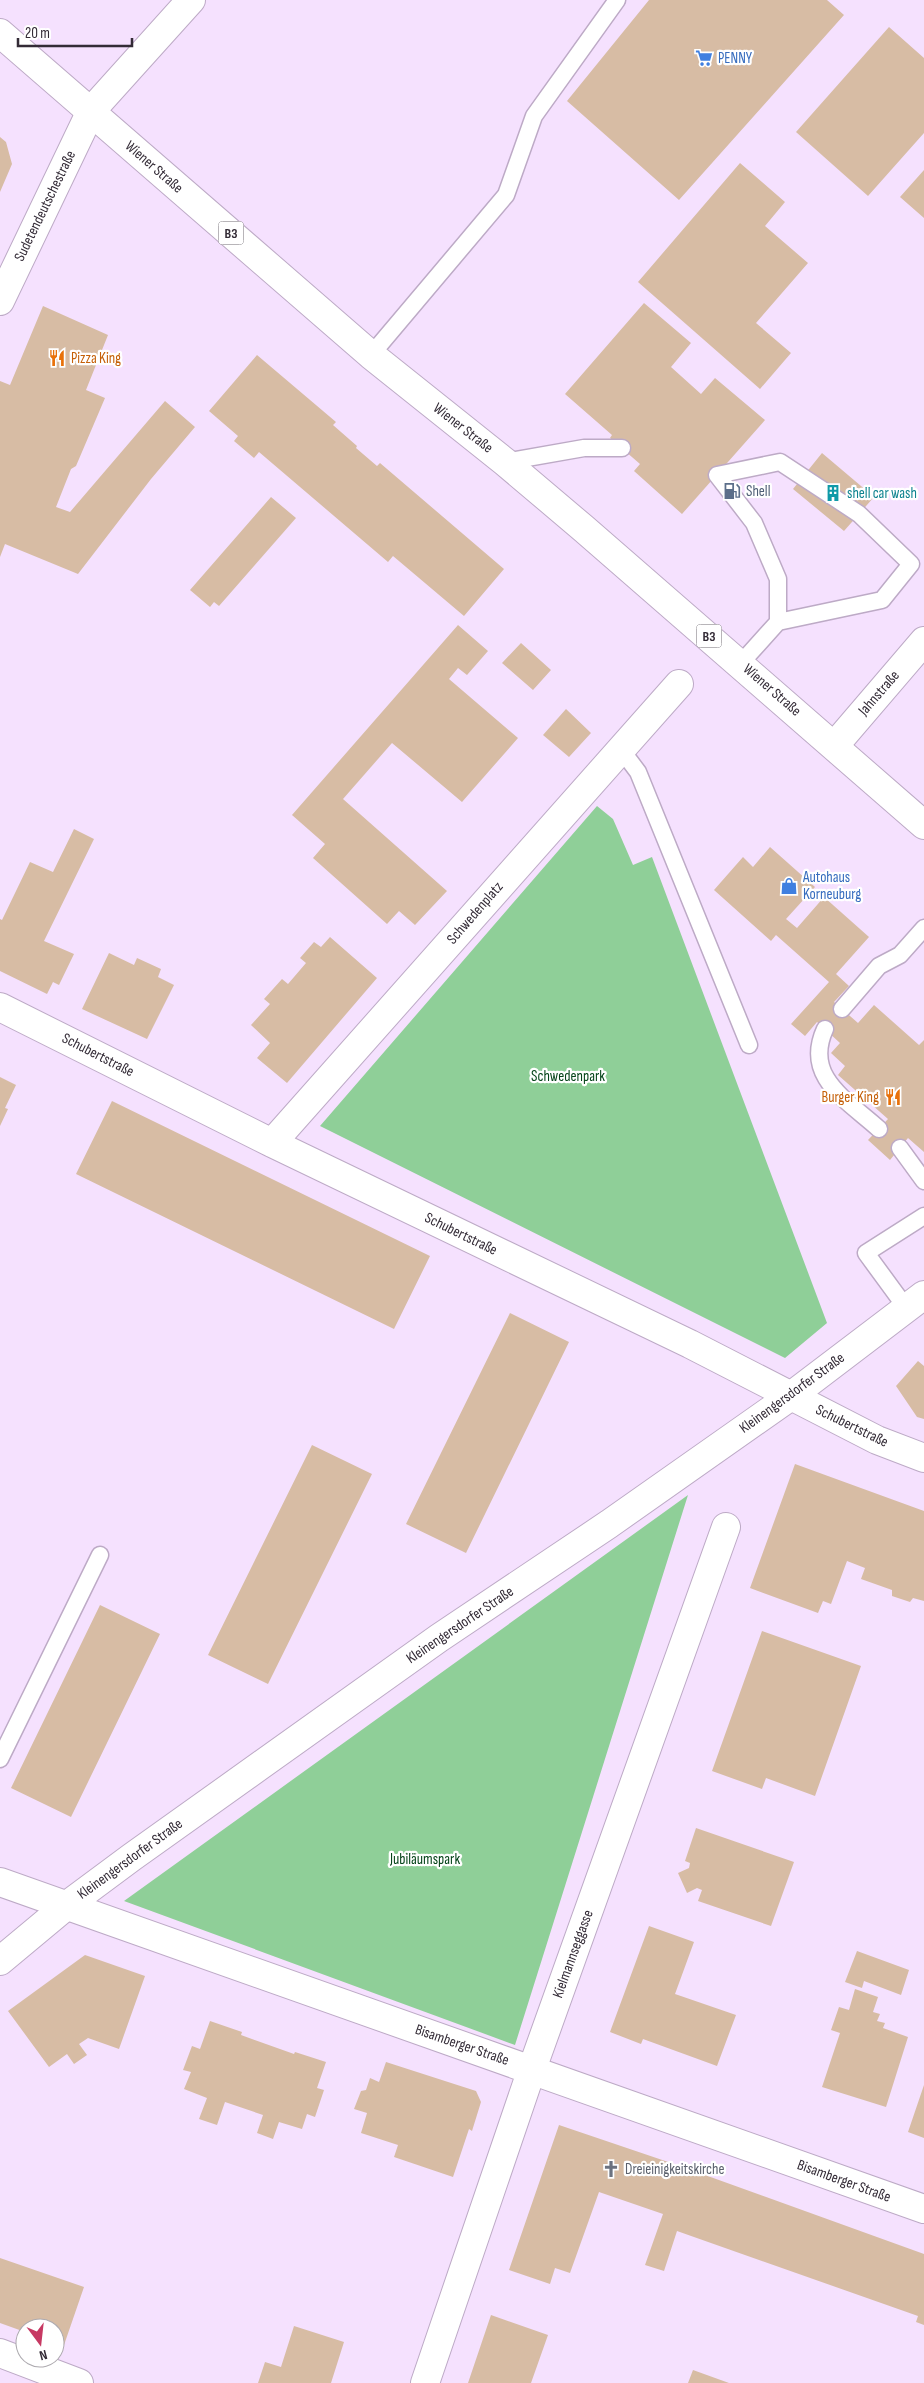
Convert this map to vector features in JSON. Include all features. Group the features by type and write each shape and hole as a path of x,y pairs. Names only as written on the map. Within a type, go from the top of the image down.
{"street":[{"name":"Sudetendeutschestraße","path":"0,301 91,111 192,0"},
{"name":"Wiener Straße","path":"0,33 371,355 505,462 741,663 924,825"},
{"name":"Jahnstraße","path":"834,745 924,641"},
{"name":"Schwedenplatz","path":"272,1143 678,684"},
{"name":"Schubertstraße","path":"0,1007 272,1143 690,1344 877,1440 924,1458"},
{"name":"Kleinengersdorfer Straße","path":"0,1961 66,1906 439,1638 609,1524 791,1396 915,1302"},
{"name":"Kielmannseggasse","path":"425,2383 532,2069 726,1527"},
{"name":"Bisamberger Straße","path":"0,1882 924,2209"},
{"path":"0,2353 79,2383"}],"lane":[{"path":"371,355 506,195 534,116 618,0"},
{"path":"505,462 584,448 622,448"},
{"path":"741,663 778,622 882,600 911,564 859,514 780,462 717,475 754,523 778,579 778,622"},
{"path":"620,748 638,772 750,1045"},
{"path":"842,1009 879,966 900,955 924,928"},
{"path":"825,1029 819,1043 818,1062 825,1080 879,1129"},
{"path":"900,1148 924,1181"},
{"path":"915,1302 866,1254 924,1216"},
{"path":"0,1759 100,1556"}],"green space":[{"name":"Schwedenpark","path":"597,806 613,819 633,865 652,857 827,1323 785,1358 320,1126"},
{"name":"Jubiläumspark","path":"688,1495 515,2045 124,1901"}],"building":[{"name":"PENNY","path":"649,0 827,0 844,15 679,200 567,101"},
{"path":"889,27 924,58 924,133 868,196 796,132"},
{"path":"0,137 6,142 12,164 0,192"},
{"path":"740,163 785,202 765,226 808,263 756,323 791,353 760,389 638,282"},
{"path":"924,170 924,218 900,197"},
{"path":"644,303 691,343 671,367 701,394 715,378 765,420 682,514 634,471 640,464 610,438 612,435 565,394"},
{"path":"43,306 108,335 86,390 105,398 76,466 71,469 56,507 70,512 165,401 195,427 151,479 78,574 5,544 0,557 0,381 10,385"},
{"path":"257,355 336,422 333,425 357,446 356,448 377,466 380,463 504,569 464,616 393,556 388,562 259,452 254,458 234,441 238,436 209,411"},
{"name":"shell car wash","path":"822,453 874,497 844,531 793,489"},
{"path":"271,497 296,518 219,606 214,602 210,607 190,590"},
{"path":"458,625 488,651 467,675 458,668 449,679 518,738 462,802 392,743 343,799 447,891 415,925 399,911 387,924 313,858 325,844 292,815"},
{"path":"521,643 551,670 533,690 502,663"},
{"path":"566,709 591,733 569,757 543,735"},
{"path":"74,829 94,839 44,941 74,954 59,985 53,982 47,994 0,971 0,919 2,920 30,862 53,872"},
{"path":"770,847 815,887 786,919 797,928 824,897 869,937 836,974 849,986 834,1002 858,1023 874,1005 919,1045 924,1040 924,1152 908,1138 890,1160 868,1140 888,1119 838,1075 845,1066 831,1053 840,1043 817,1022 805,1036 791,1024 829,982 776,935 771,941 714,890 743,857 753,867"},
{"path":"330,937 377,978 287,1083 257,1058 270,1043 251,1025 270,1004 264,999 282,979 288,984 306,963 300,958 314,942 321,947"},
{"path":"109,953 134,965 137,958 161,969 158,977 174,985 147,1039 82,1009"},
{"path":"0,1077 16,1085 5,1108 8,1109 0,1126"},
{"path":"112,1101 430,1256 394,1329 76,1174"},
{"path":"510,1313 569,1342 466,1553 406,1524"},
{"path":"918,1361 924,1366 924,1419 917,1417 896,1386"},
{"path":"312,1445 372,1474 268,1684 208,1655"},
{"path":"795,1464 924,1511 924,1601 913,1598 910,1602 892,1596 892,1590 861,1579 865,1568 847,1561 831,1604 823,1601 818,1613 750,1588"},
{"path":"100,1605 160,1634 71,1817 11,1788"},
{"path":"762,1631 861,1666 815,1796 766,1778 762,1789 712,1771"},
{"path":"696,1828 794,1862 771,1926 698,1901 702,1890 697,1888 687,1893 678,1873 689,1868 690,1863 685,1861"},
{"path":"649,1926 694,1942 675,1994 736,2015 717,2066 643,2039 641,2044 610,2032"},
{"path":"857,1951 909,1970 901,1995 864,1981 862,1988 845,1982"},
{"path":"85,1955 145,1976 119,2049 88,2038 79,2044 87,2055 74,2064 67,2054 49,2067 8,2011"},
{"path":"855,1989 878,1997 873,2012 880,2014 877,2021 885,2023 883,2028 908,2037 886,2107 822,2087 840,2033 831,2030 839,2007 849,2010"},
{"path":"210,2021 242,2032 241,2035 294,2054 295,2052 326,2062 317,2088 324,2090 315,2117 307,2114 302,2129 279,2122 273,2139 257,2133 263,2115 225,2102 217,2125 199,2119 207,2098 184,2089 191,2072 183,2070 192,2046 200,2049"},
{"path":"386,2062 476,2091 481,2102 472,2131 469,2129 453,2177 394,2157 398,2145 361,2133 367,2113 354,2109 361,2091 366,2090 370,2078 379,2082"},
{"path":"924,2085 924,2138 908,2132"},
{"path":"559,2125 680,2166 924,2254 924,2325 916,2322 918,2316 677,2231 664,2271 645,2265 663,2214 599,2192 570,2273 555,2268 550,2284 509,2270"},
{"path":"0,2258 84,2287 65,2342 65,2318 15,2318 15,2328 0,2323"},
{"path":"491,2315 548,2335 531,2383 468,2383"},
{"path":"294,2326 344,2342 331,2383 258,2383 265,2362 281,2367"},
{"path":"693,2370 729,2383 688,2383"}],"place":[{"name":"PENNY","path":"704,58"},
{"name":"Pizza King","path":"57,358"},
{"name":"Shell","path":"732,491"},
{"name":"shell car wash","path":"833,493"},
{"name":"Autohaus Korneuburg","path":"789,886"},
{"name":"Burger King","path":"893,1097"},
{"name":"Dreieinigkeitskirche","path":"611,2169"}]}
